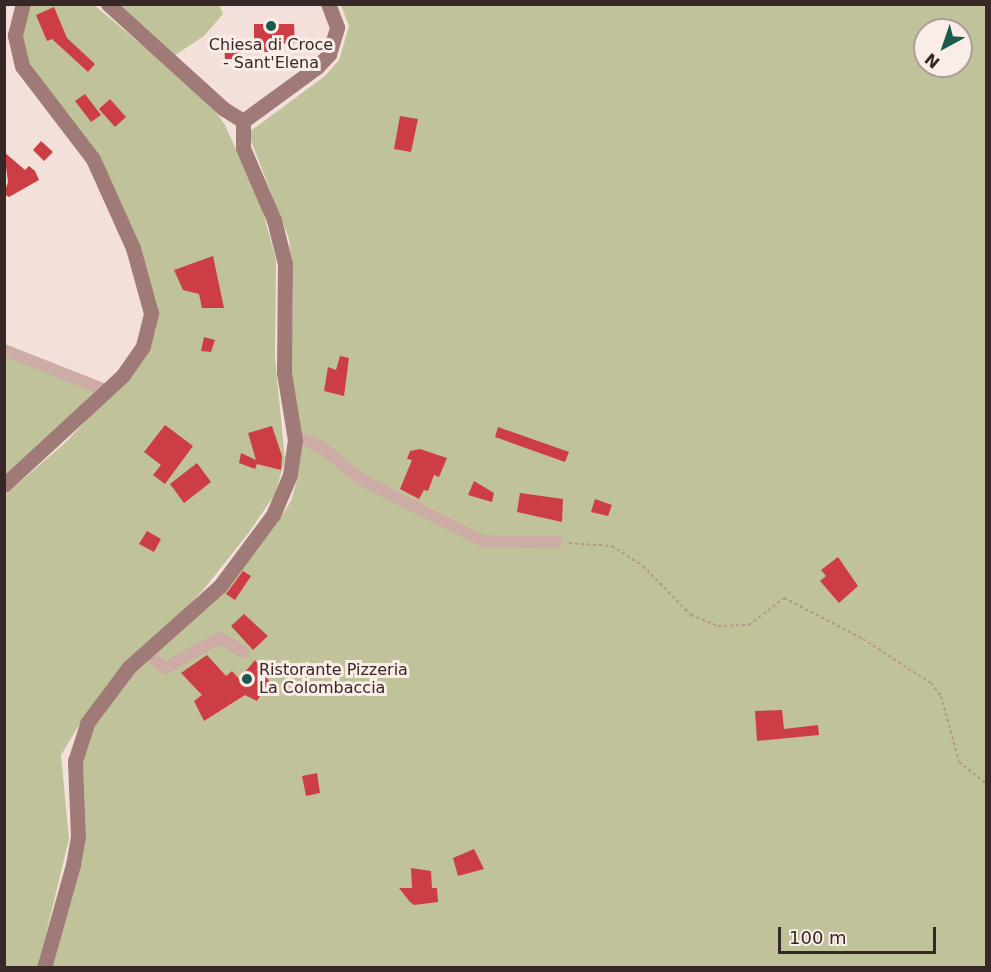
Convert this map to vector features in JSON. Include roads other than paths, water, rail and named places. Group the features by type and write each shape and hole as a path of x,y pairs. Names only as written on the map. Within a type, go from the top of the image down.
{"street":[{"path":"4,486 108,391 143,346 149,330 150,300 133,248 93,159 22,66 15,35 23,4"},
{"path":"108,4 224,109 243,121"},
{"path":"243,121 317,67 329,54 337,27 328,4"},
{"path":"44,968 75,855 75,761 80,741 93,713 145,652 209,597 273,515 290,475 294,435 284,373 285,298 281,241 243,148 243,121"},
{"path":"4,350 108,391"},
{"path":"294,435 321,447 362,480 483,541 557,542"},
{"path":"145,652 165,668 220,638 243,651"}],"place":[{"name":"Chiesa di Croce - Sant'Elena","path":"271,26"},
{"name":"Ristorante Pizzeria La Colombaccia","path":"247,679"}]}
